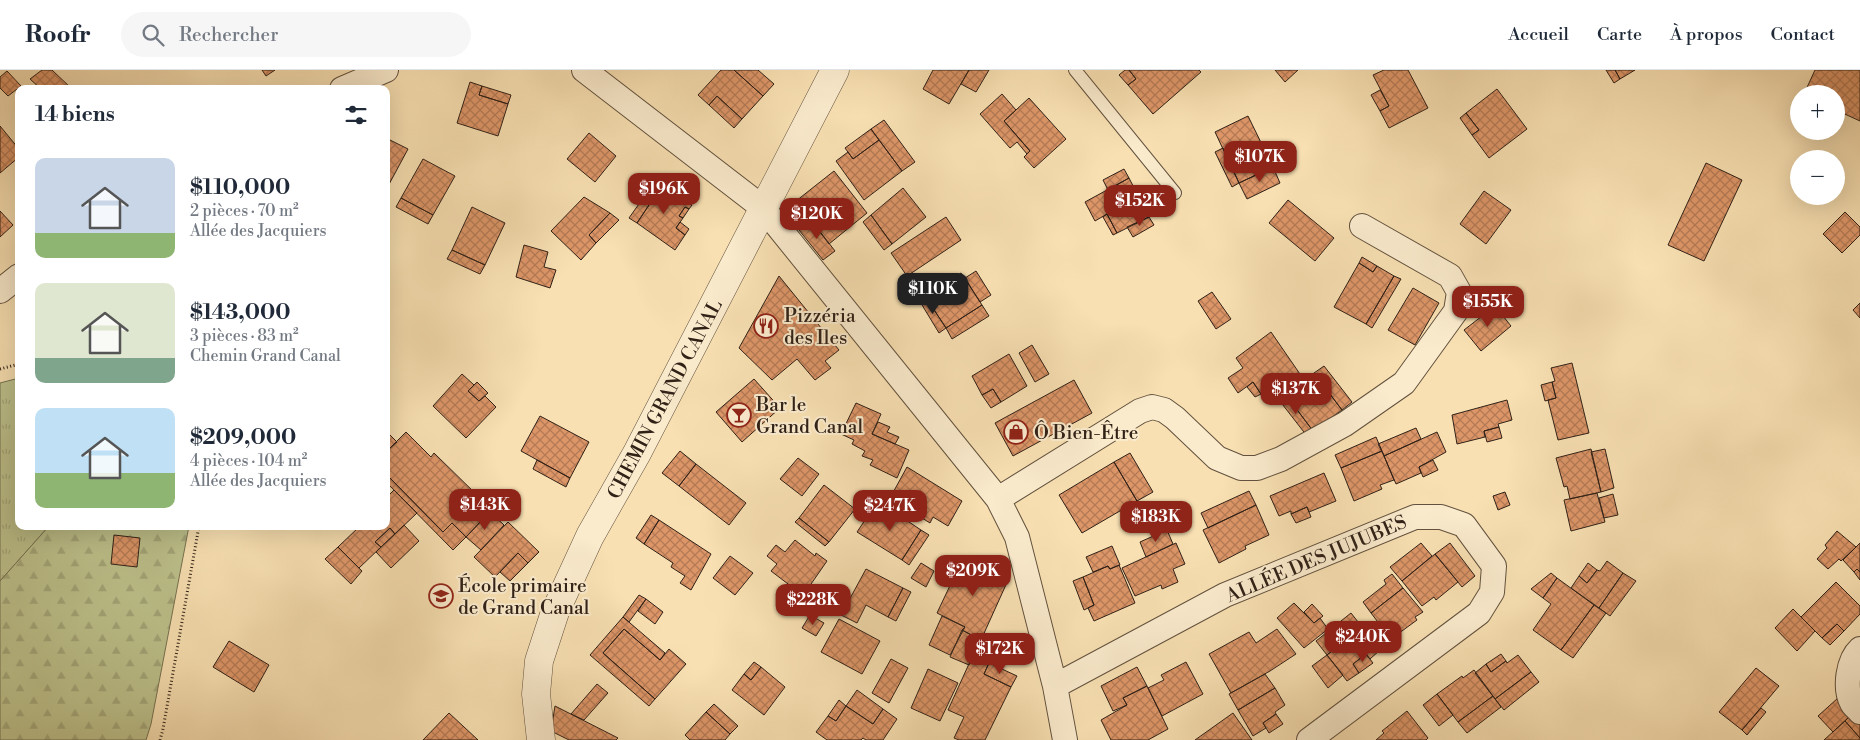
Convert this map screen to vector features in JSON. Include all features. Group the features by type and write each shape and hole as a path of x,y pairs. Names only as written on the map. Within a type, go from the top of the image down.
{"street":[{"path":"351,85 386,70"},
{"path":"584,70 763,208 998,500 1017,537 1055,686 1066,740"},
{"name":"CHEMIN GRAND CANAL","path":"541,740 536,694 539,661 555,612 590,536 638,453 835,70"},
{"path":"998,500 1140,411 1152,406 1164,410 1176,418 1217,458 1241,468 1257,468 1281,459 1345,424 1404,383 1456,311 1459,292 1450,276 1362,226"},
{"path":"0,291 15,279"},
{"name":"ALLÉE DES JUJUBES","path":"1055,686 1226,595 1415,517 1441,517 1464,525 1494,566 1492,592 1479,613 1309,740"},
{"path":"1860,649 1856,653 1847,676 1852,702 1860,712"}],"lane":[{"path":"1075,70 1175,193"}],"path":[{"path":"0,369 15,365"},
{"path":"160,740 198,530"}],"green space":[{"path":"15,379 15,530 45,530 0,581 0,383"},
{"path":"45,530 188,530 151,724 146,740 0,740 0,581"}],"building":[{"path":"42,70 52,70 68,85 37,85 30,79"},
{"path":"262,70 275,70 266,76"},
{"path":"721,70 734,70 763,96 742,119 717,96 709,105 698,95"},
{"path":"734,70 758,70 774,84 763,96"},
{"path":"933,70 969,70 949,104 923,89"},
{"path":"969,70 989,70 976,92 961,84"},
{"path":"1125,70 1129,70 1136,79 1128,85 1119,75"},
{"path":"1129,70 1199,70 1201,72 1153,114 1128,85 1136,79"},
{"path":"1275,70 1298,70 1285,82"},
{"path":"1384,70 1408,70 1428,108 1389,128 1380,111 1389,106 1373,75"},
{"path":"1606,70 1615,70 1620,79 1614,83"},
{"path":"1615,70 1635,70 1620,79"},
{"path":"1815,70 1860,70 1860,121 1845,114 1845,85 1808,85"},
{"path":"7,71 20,85 15,85 15,91 8,96 0,88 0,77"},
{"path":"470,82 482,86 479,95 508,104 498,136 457,123"},
{"path":"482,86 511,95 508,104 479,95"},
{"path":"1497,89 1527,129 1489,158 1472,135 1479,130 1466,113"},
{"path":"1380,90 1389,106 1380,111 1371,95"},
{"path":"1002,94 1016,110 1004,121 1030,151 1027,154 1017,142 1010,148 980,114"},
{"path":"717,96 742,119 734,128 709,105"},
{"path":"1029,98 1066,139 1034,168 1024,157 1030,151 1004,121"},
{"path":"1466,113 1479,130 1472,135 1460,118"},
{"path":"1248,116 1273,167 1239,183 1215,132"},
{"path":"884,120 915,162 902,171 871,129"},
{"path":"0,126 15,144 15,160 0,173"},
{"path":"871,129 879,140 853,159 845,148"},
{"path":"589,133 616,156 595,182 567,159"},
{"path":"390,140 408,149 390,182"},
{"path":"879,140 902,171 864,200 836,161 848,152 853,159"},
{"path":"1223,148 1239,183 1232,187 1215,152"},
{"path":"423,159 455,176 433,215 401,198"},
{"path":"1706,163 1742,180 1704,261 1668,245"},
{"path":"1273,167 1280,183 1247,199 1239,183"},
{"path":"1124,169 1129,178 1108,190 1103,180"},
{"path":"834,171 867,213 829,244 796,201"},
{"path":"1129,178 1149,217 1117,233 1107,214 1095,221 1085,202"},
{"path":"655,180 692,205 689,209 685,207 679,216 683,218 676,228 685,235 675,250 637,223 653,199 646,194"},
{"path":"903,188 926,217 892,244 871,215"},
{"path":"1484,191 1511,210 1486,244 1460,224"},
{"path":"646,194 653,199 637,223 629,218"},
{"path":"584,197 610,213 589,235 596,243 581,260 551,231"},
{"path":"401,198 433,215 428,224 396,207"},
{"path":"1288,200 1334,238 1315,261 1269,223"},
{"path":"472,207 505,223 485,265 452,250"},
{"path":"685,207 689,209 683,218 679,216"},
{"path":"0,211 13,225 0,237"},
{"path":"1845,212 1860,227 1860,235 1842,253 1823,234"},
{"path":"610,213 619,220 596,243 589,235"},
{"path":"1107,214 1117,233 1113,235 1103,217"},
{"path":"871,215 892,244 884,250 863,222"},
{"path":"946,217 961,240 907,276 891,253"},
{"path":"1149,217 1154,225 1133,237 1127,227"},
{"path":"811,220 835,251 823,260 799,230"},
{"path":"680,222 689,229 685,235 676,228"},
{"path":"524,245 548,252 544,267 556,270 550,288 516,277"},
{"path":"452,250 485,265 480,274 447,259"},
{"path":"1362,257 1377,266 1373,272 1359,263"},
{"path":"1359,263 1373,272 1377,266 1394,276 1366,324 1334,307"},
{"path":"976,271 991,295 980,302 965,278"},
{"path":"961,273 982,305 946,328 925,296"},
{"path":"779,276 839,350 825,361 831,368 815,380 797,359 772,380 739,348"},
{"path":"1394,276 1401,279 1372,328 1366,324"},
{"path":"1413,288 1439,303 1415,345 1388,330"},
{"path":"1212,292 1231,319 1216,329 1198,301"},
{"path":"925,296 946,328 939,333 919,300"},
{"path":"1860,303 1860,318 1853,310"},
{"path":"982,305 989,316 952,339 946,328"},
{"path":"1495,306 1511,326 1481,351 1464,330"},
{"path":"1271,332 1302,377 1266,402 1253,382 1238,393 1228,378 1243,368 1236,358"},
{"path":"1032,345 1049,374 1035,382 1019,353"},
{"path":"1009,354 1027,386 1001,402 993,389 982,395 972,376"},
{"path":"1572,363 1589,433 1558,440 1548,400 1556,398 1552,382 1555,381 1551,368"},
{"path":"1324,366 1352,402 1342,410 1314,373"},
{"path":"1314,373 1342,410 1313,431 1286,395"},
{"path":"462,374 474,385 468,391 479,401 485,396 496,407 466,438 433,406"},
{"path":"754,379 780,408 742,442 716,412"},
{"path":"1074,380 1092,413 1013,456 995,423"},
{"path":"477,382 488,393 479,401 468,391"},
{"path":"1253,382 1261,394 1255,397 1247,387"},
{"path":"1552,382 1556,398 1545,401 1541,385"},
{"path":"993,389 1001,402 991,408 982,395"},
{"path":"1286,395 1313,431 1307,436 1279,400"},
{"path":"1507,400 1512,420 1498,424 1499,427 1484,431 1485,437 1457,444 1452,415"},
{"path":"856,403 881,414 872,434 909,450 897,478 870,465 873,460 862,456 865,451 852,444 854,440 841,434"},
{"path":"540,416 589,442 570,478 521,451"},
{"path":"878,422 890,427 887,432 899,437 895,444 872,434"},
{"path":"1499,427 1502,438 1487,442 1484,431"},
{"path":"1416,428 1421,439 1384,456 1378,444"},
{"path":"406,432 431,457 434,453 479,497 469,507 481,521 466,537 452,523 443,532 390,478 390,448"},
{"path":"1437,432 1446,452 1419,467 1421,473 1396,484 1384,456"},
{"path":"390,435 397,442 390,448"},
{"path":"1376,437 1382,451 1341,468 1335,455"},
{"path":"1591,449 1601,492 1570,499 1567,486 1564,487 1556,458"},
{"path":"1605,449 1614,488 1601,492 1591,452"},
{"path":"680,451 696,464 679,486 662,473"},
{"path":"1382,451 1394,480 1380,485 1382,489 1354,501 1341,468"},
{"path":"1130,453 1153,492 1137,501 1114,462"},
{"path":"798,458 819,474 802,496 780,479"},
{"path":"537,460 570,478 566,487 533,469"},
{"path":"1433,460 1438,470 1423,477 1419,467"},
{"path":"1114,462 1137,501 1082,533 1059,495"},
{"path":"696,464 746,503 729,525 679,486"},
{"path":"907,467 962,501 948,526 933,517 930,523 890,498"},
{"path":"1324,473 1336,501 1309,512 1307,507 1291,514 1291,511 1279,516 1270,496"},
{"path":"390,478 443,532 452,523 466,537 453,550 390,486"},
{"path":"824,485 855,509 829,542 799,518"},
{"path":"394,490 417,513 395,534 390,528 390,494"},
{"path":"1249,491 1256,505 1208,528 1201,513"},
{"path":"1505,492 1510,505 1498,510 1493,496"},
{"path":"1597,493 1605,522 1571,531 1564,500"},
{"path":"1613,494 1618,515 1604,518 1599,498"},
{"path":"496,499 506,509 497,519 487,509"},
{"path":"1256,505 1269,535 1245,546 1246,549 1219,563 1203,530"},
{"path":"1307,507 1311,517 1296,523 1291,514"},
{"path":"873,508 887,518 891,510 921,530 902,560 857,532"},
{"path":"490,512 504,525 481,550 466,537"},
{"path":"651,515 659,520 644,544 636,538"},
{"path":"799,518 829,542 825,546 795,522"},
{"path":"659,520 711,554 691,590 680,583 685,576 671,567 673,563 644,544"},
{"path":"508,522 539,552 528,563 518,553 495,577 474,557"},
{"path":"404,525 419,541 391,568 376,552"},
{"path":"390,528 395,534 381,547 375,542"},
{"path":"356,530 388,530 375,542 381,547 359,568 338,547"},
{"path":"921,530 929,535 909,565 902,560"},
{"path":"1167,530 1173,544 1146,557 1140,542"},
{"path":"1837,531 1856,547 1841,561 1839,559 1828,569 1817,559 1827,548 1825,545"},
{"path":"114,535 140,538 137,567 111,564"},
{"path":"795,540 815,556 816,553 827,561 802,597 790,590 792,587 771,571 777,564 767,556 776,545 785,552"},
{"path":"1176,543 1185,564 1173,569 1178,582 1162,589 1161,585 1135,596 1122,568"},
{"path":"1421,543 1432,556 1402,581 1390,567"},
{"path":"1450,543 1475,576 1462,587 1435,554"},
{"path":"1860,543 1860,572 1857,569 1854,572 1843,560"},
{"path":"1112,546 1120,565 1110,569 1108,566 1093,572 1086,557"},
{"path":"338,547 362,571 351,584 325,559"},
{"path":"518,553 528,563 510,581 500,572"},
{"path":"1435,554 1458,582 1436,600 1434,597 1422,606 1402,581"},
{"path":"730,556 753,573 735,595 713,578"},
{"path":"964,556 1009,578 981,640 962,630 965,627 937,613"},
{"path":"1607,561 1623,573 1599,608 1571,588 1579,576 1587,583 1597,570 1600,571"},
{"path":"921,563 934,571 926,587 911,578"},
{"path":"1588,563 1597,570 1587,583 1579,576"},
{"path":"1119,565 1135,603 1094,621 1088,608 1094,605 1083,577 1108,566 1110,569"},
{"path":"866,569 903,588 888,617 866,605 857,623 841,615"},
{"path":"1857,569 1860,572 1860,580 1854,572"},
{"path":"1551,573 1557,578 1543,598 1531,589"},
{"path":"1623,573 1636,581 1610,616 1599,608"},
{"path":"1392,574 1403,588 1371,613 1363,602 1386,584 1384,580"},
{"path":"1083,577 1094,605 1084,610 1073,581"},
{"path":"1557,578 1594,605 1561,650 1533,630 1551,604 1543,598"},
{"path":"1836,582 1860,606 1860,614 1844,631 1837,624 1822,638 1801,617"},
{"path":"903,588 911,592 896,621 888,617"},
{"path":"1403,588 1423,612 1415,617 1417,620 1391,639 1371,613"},
{"path":"639,595 646,599 629,622 623,617"},
{"path":"646,599 663,612 655,624 638,611"},
{"path":"1294,603 1314,623 1320,618 1328,629 1304,648 1277,618"},
{"path":"1312,604 1323,616 1314,623 1304,612"},
{"path":"1594,605 1606,613 1573,658 1561,650"},
{"path":"1793,609 1815,631 1797,651 1775,628"},
{"path":"1351,613 1362,627 1327,655 1316,641"},
{"path":"810,615 824,623 816,636 802,628"},
{"path":"942,616 965,627 950,655 929,645"},
{"path":"623,617 665,653 660,660 624,629 603,653 655,699 649,706 590,655"},
{"path":"839,619 880,641 862,674 821,652"},
{"path":"1837,624 1844,631 1830,645 1822,638"},
{"path":"1362,627 1380,650 1370,659 1366,654 1353,664 1359,673 1347,681 1327,655"},
{"path":"624,629 660,660 669,649 686,664 655,699 603,653"},
{"path":"1277,629 1296,654 1231,693 1209,654 1249,632 1256,643"},
{"path":"962,630 981,640 969,665 950,657"},
{"path":"229,641 269,665 254,692 213,667"},
{"path":"1366,654 1373,663 1359,673 1353,664"},
{"path":"1501,654 1506,661 1491,672 1486,664"},
{"path":"973,655 989,663 984,674 1011,687 985,740 959,740 954,738 964,717 948,710"},
{"path":"1327,655 1343,675 1328,688 1312,666"},
{"path":"1518,655 1531,672 1495,699 1475,673 1486,664 1491,672"},
{"path":"891,659 908,668 889,703 872,693"},
{"path":"754,662 761,667 751,680 744,674"},
{"path":"1186,662 1203,694 1162,716 1148,688 1164,680 1161,675"},
{"path":"989,663 1017,676 1011,687 984,674"},
{"path":"761,667 785,687 764,715 732,690 744,674 751,680"},
{"path":"1137,667 1147,686 1123,698 1127,705 1113,711 1101,686"},
{"path":"1756,668 1779,686 1742,730 1719,712"},
{"path":"928,669 958,683 940,721 911,708"},
{"path":"1474,670 1493,696 1458,722 1437,694"},
{"path":"1531,672 1539,682 1504,710 1495,699"},
{"path":"1265,674 1275,688 1238,710 1229,694"},
{"path":"597,684 608,693 584,720 571,714"},
{"path":"1147,686 1168,729 1148,740 1111,740 1101,720 1127,705 1123,698"},
{"path":"1275,688 1285,705 1263,723 1266,728 1253,736 1238,710"},
{"path":"857,690 883,709 873,724 846,706"},
{"path":"1437,694 1453,715 1439,726 1423,705"},
{"path":"1493,696 1501,707 1467,733 1458,722"},
{"path":"1838,698 1853,713 1833,732 1818,716"},
{"path":"839,700 846,706 836,721 828,716"},
{"path":"714,704 738,726 730,734 706,712"},
{"path":"555,706 618,738 616,740 569,740 551,731"},
{"path":"846,706 873,724 883,709 897,719 883,740 866,740 863,738 861,740 827,740 816,732 828,716 836,721"},
{"path":"1761,708 1766,712 1747,735 1742,730"},
{"path":"1407,711 1428,738 1426,740 1376,740 1384,733 1382,731"},
{"path":"706,712 730,734 725,740 690,740 685,735"},
{"path":"449,713 478,740 423,740"},
{"path":"1233,713 1252,740 1195,740"},
{"path":"1853,713 1860,721 1860,738 1845,721"},
{"path":"1276,714 1283,724 1269,733 1263,723"},
{"path":"1845,721 1860,740 1824,740"}],"place":[{"name":"Pizzéria des Iles","path":"766,326"},
{"name":"Bar le Grand Canal","path":"739,415"},
{"name":"Ô Bien-Être","path":"1016,432"},
{"name":"École primaire de Grand Canal","path":"441,596"}]}
